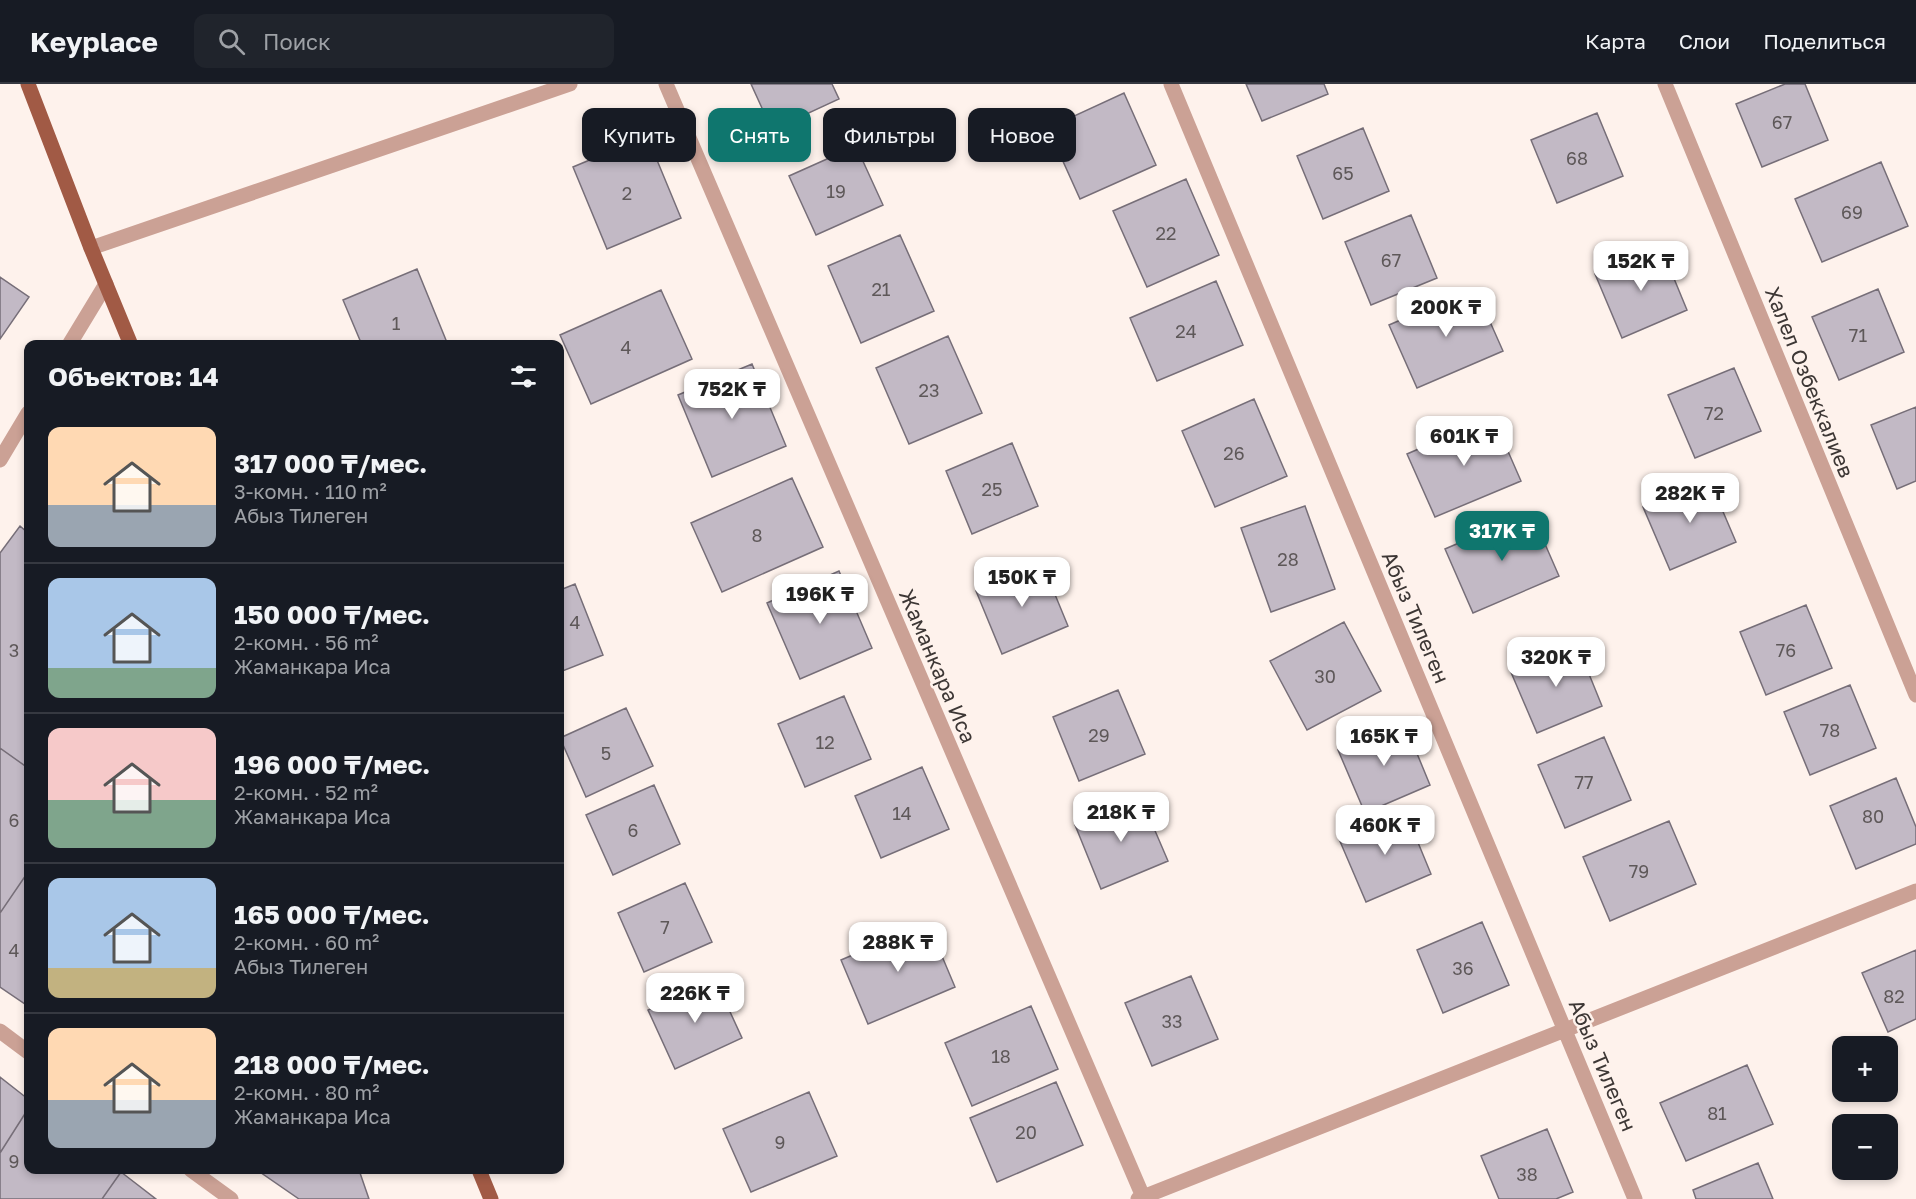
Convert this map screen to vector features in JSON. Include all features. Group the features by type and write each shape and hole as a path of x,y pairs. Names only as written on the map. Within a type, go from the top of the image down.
{"main road":[{"path":"28,84 91,249 129,340"},
{"path":"481,1174 491,1199"}],"street":[{"path":"91,249 570,84"},
{"name":"Жаманкара Иса","path":"666,84 1141,1198"},
{"name":"Абыз Тилеген","path":"1171,84 1635,1199"},
{"name":"Халел Озбеккалиев","path":"1665,84 1916,695"},
{"path":"72,340 106,284"},
{"path":"1,457 24,419"},
{"path":"1141,1198 1916,891"},
{"path":"0,1031 24,1049"},
{"path":"197,1174 231,1199"}],"building":[{"path":"751,84 832,84 839,99 811,112 811,108 762,108"},
{"path":"1246,84 1324,84 1328,94 1262,121"},
{"path":"1785,84 1805,84 1828,140 1762,167 1736,104"},
{"path":"1124,93 1156,165 1080,199 1063,162 1076,162 1076,115"},
{"path":"1597,113 1623,176 1557,203 1531,140"},
{"path":"1363,128 1389,191 1323,219 1297,156"},
{"path":"823,161 863,162 883,205 816,235 789,176"},
{"path":"585,162 658,162 681,218 607,249 573,167"},
{"path":"1881,162 1908,226 1822,262 1795,199"},
{"path":"1186,179 1219,255 1147,287 1113,211"},
{"path":"1411,215 1437,278 1371,305 1345,242"},
{"path":"900,235 934,311 861,343 828,266"},
{"path":"1661,247 1687,310 1622,338 1595,274"},
{"path":"417,269 446,340 360,340 343,300"},
{"path":"0,277 29,297 0,339"},
{"path":"1216,281 1243,345 1157,381 1130,318"},
{"path":"1475,288 1503,351 1417,388 1389,325"},
{"path":"1878,289 1904,352 1839,380 1812,317"},
{"path":"661,290 692,359 591,404 560,335"},
{"path":"948,336 982,413 909,444 876,368"},
{"path":"752,364 786,446 712,477 678,395"},
{"path":"1734,368 1761,431 1695,458 1668,395"},
{"path":"1254,399 1287,476 1215,507 1182,431"},
{"path":"1916,407 1916,481 1897,489 1871,425"},
{"path":"1493,417 1521,481 1435,517 1407,454"},
{"path":"1012,443 1038,506 972,534 946,471"},
{"path":"792,478 823,547 722,592 691,523"},
{"path":"1709,479 1736,542 1670,570 1643,507"},
{"path":"1305,506 1335,589 1271,612 1241,528"},
{"path":"1531,512 1559,576 1473,613 1445,549"},
{"path":"20,526 24,530 24,765 0,748 0,553"},
{"path":"1042,563 1068,626 1002,654 976,591"},
{"path":"839,571 872,648 800,679 767,603"},
{"path":"575,584 603,655 564,670 564,588"},
{"path":"1806,605 1832,668 1766,695 1740,632"},
{"path":"1344,622 1381,691 1307,730 1270,661"},
{"path":"1576,642 1602,706 1537,733 1510,670"},
{"path":"1850,685 1876,748 1810,775 1784,712"},
{"path":"1118,690 1145,754 1079,781 1053,717"},
{"path":"844,696 871,759 805,787 778,724"},
{"path":"626,708 653,766 586,797 564,747 564,736"},
{"path":"1404,722 1430,785 1365,813 1338,750"},
{"path":"1604,737 1631,800 1565,828 1538,765"},
{"path":"0,748 24,765 24,878 0,913"},
{"path":"922,767 949,829 881,858 855,796"},
{"path":"1896,778 1916,827 1916,844 1856,869 1830,806"},
{"path":"654,785 680,844 613,875 586,815"},
{"path":"1141,798 1168,861 1101,889 1075,825"},
{"path":"1405,811 1431,874 1366,902 1339,839"},
{"path":"1669,821 1696,884 1610,921 1583,857"},
{"path":"24,878 24,1003 0,987 0,913"},
{"path":"685,883 712,942 644,972 618,913"},
{"path":"1482,922 1509,985 1443,1013 1417,950"},
{"path":"928,923 955,987 868,1024 841,960"},
{"path":"1916,950 1916,1019 1888,1032 1862,973"},
{"path":"1191,976 1218,1039 1152,1066 1125,1003"},
{"path":"715,979 742,1038 675,1069 648,1010"},
{"path":"1031,1006 1058,1069 972,1106 945,1043"},
{"path":"1747,1065 1773,1124 1686,1161 1660,1103"},
{"path":"0,1077 24,1096 24,1115 0,1153"},
{"path":"1056,1082 1083,1145 997,1182 970,1118"},
{"path":"809,1092 837,1156 751,1192 723,1129"},
{"path":"24,1115 24,1174 120,1174 102,1199 0,1199 0,1153"},
{"path":"1547,1129 1573,1192 1556,1199 1499,1199 1481,1156"},
{"path":"1758,1163 1773,1199 1696,1199 1693,1190"},
{"path":"120,1174 124,1174 156,1199 102,1199"},
{"path":"263,1174 360,1174 369,1199 299,1199"}]}
